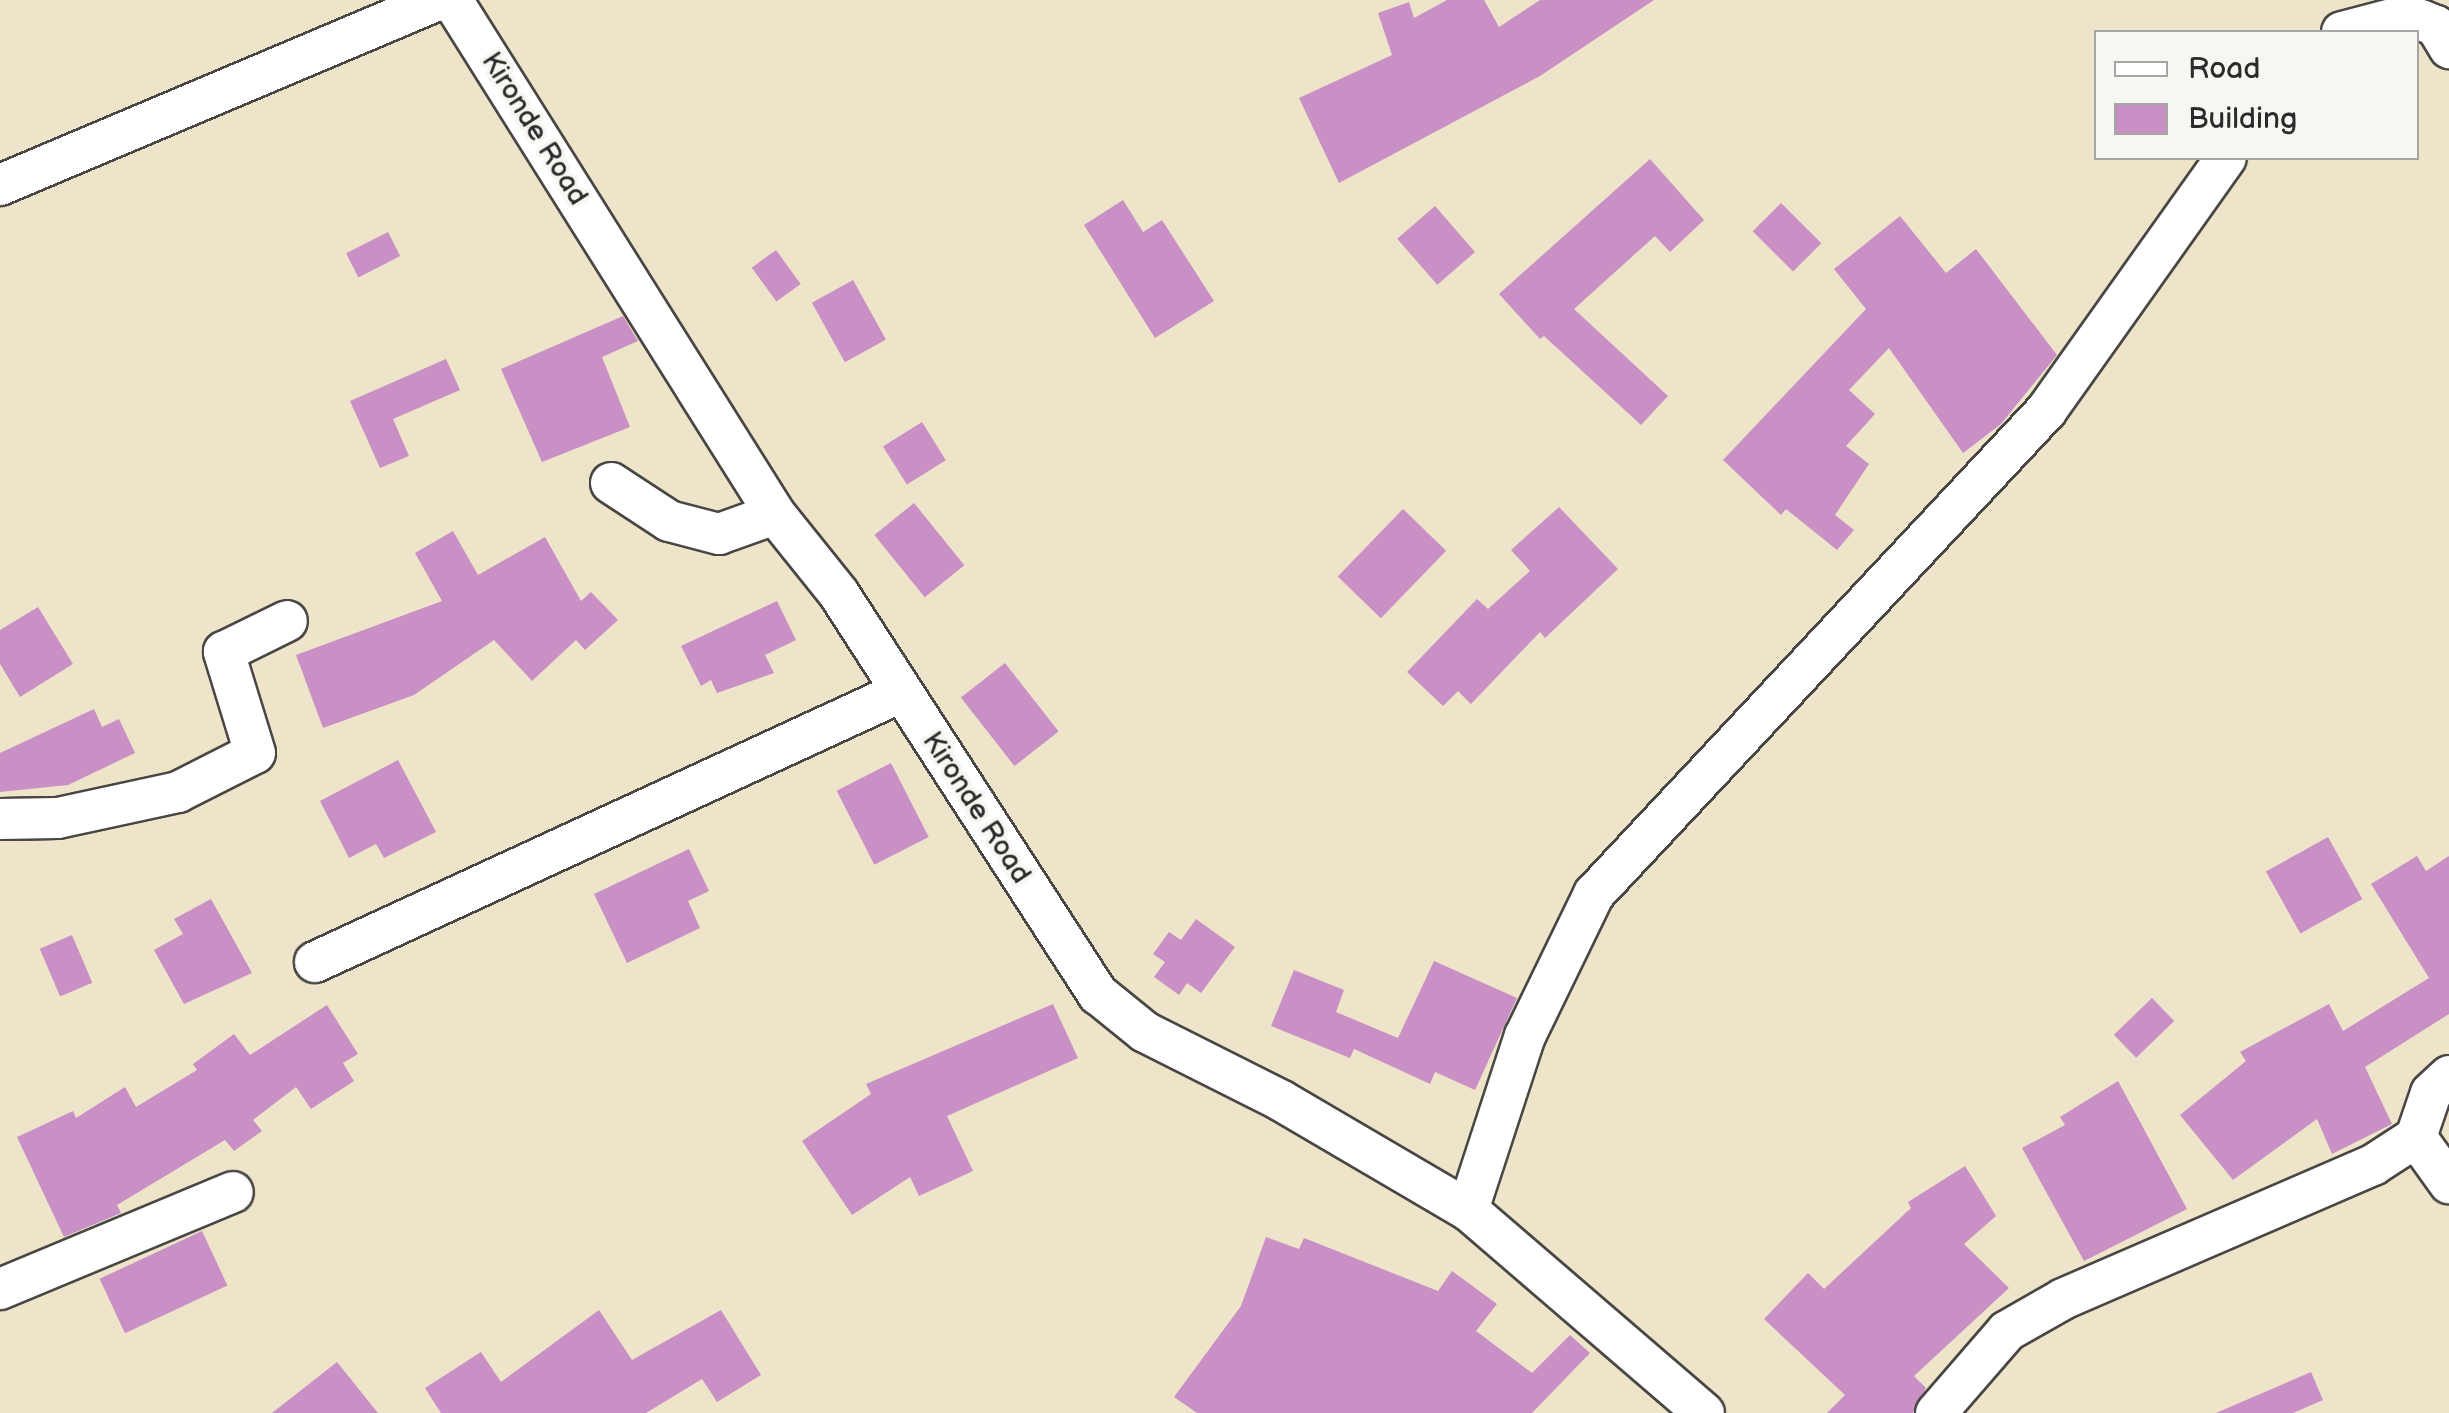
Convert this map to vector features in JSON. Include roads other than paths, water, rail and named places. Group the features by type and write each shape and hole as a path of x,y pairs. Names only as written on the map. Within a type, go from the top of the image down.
{"street":[{"path":"0,185 439,0"},
{"name":"Kironde Road","path":"452,0 775,514 839,594 1098,994 1145,1032 1282,1100 1468,1210 1704,1413"},
{"path":"2350,30 2400,17 2421,20 2436,26 2449,48"},
{"path":"1468,1210 1532,1020 1594,894 2046,412 2225,160"},
{"path":"611,483 669,521 718,534 775,514"},
{"path":"0,819 58,818 178,792 255,754 224,652 288,620"},
{"path":"315,962 901,692"},
{"path":"1936,1413 2007,1331 2063,1298 2373,1165 2416,1137 2432,1093 2449,1076"},
{"path":"2416,1137 2449,1183"},
{"path":"0,1289 233,1192"}]}
